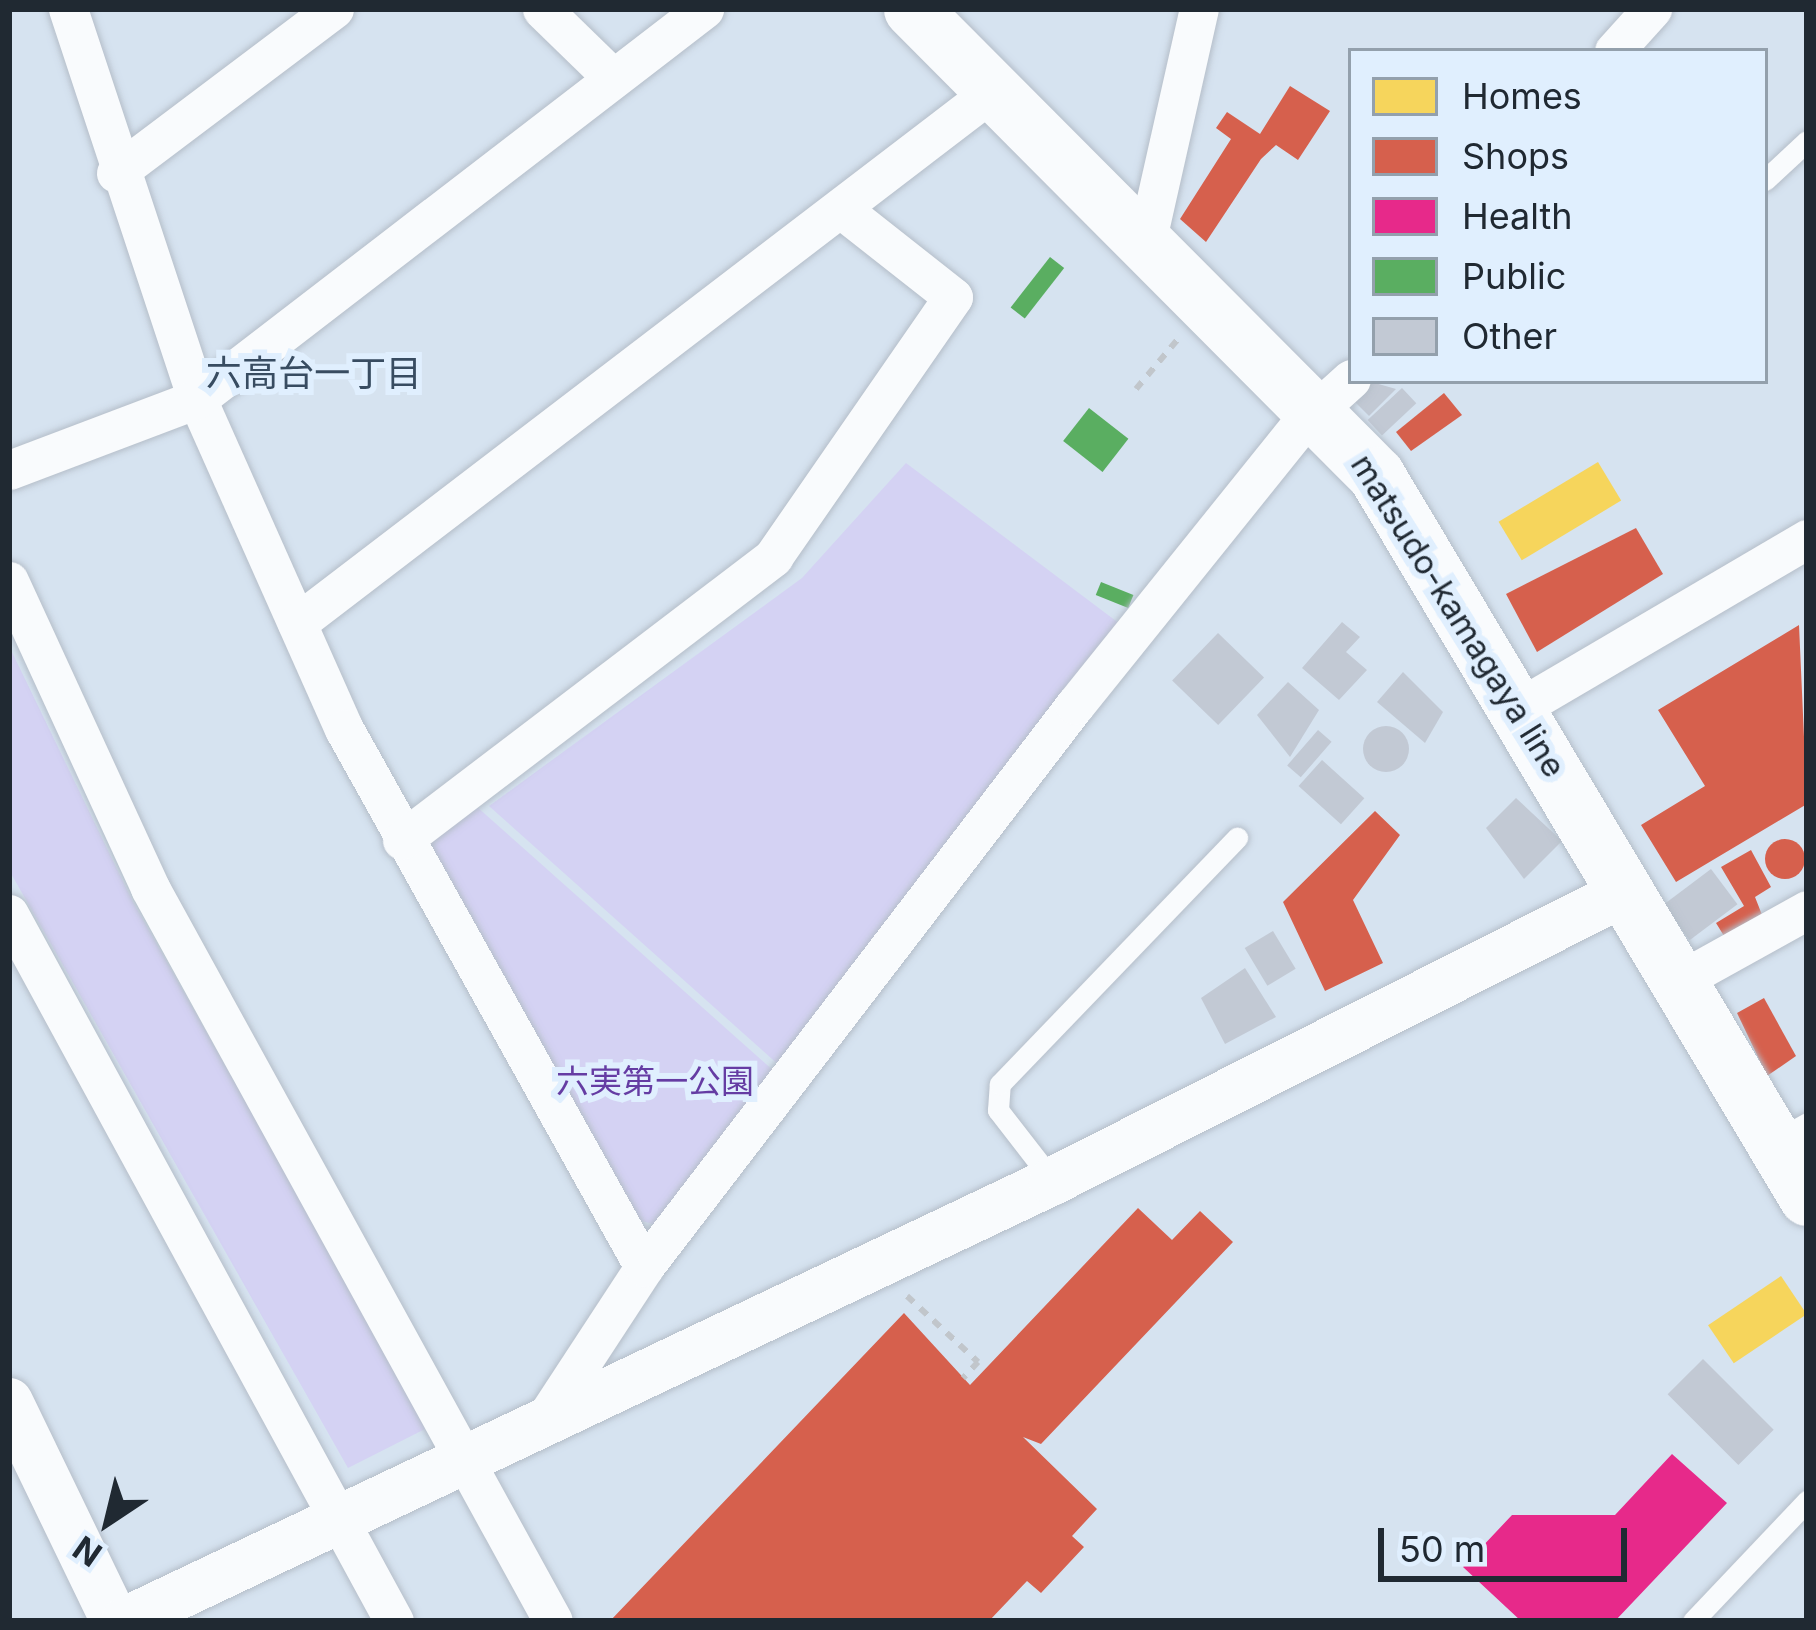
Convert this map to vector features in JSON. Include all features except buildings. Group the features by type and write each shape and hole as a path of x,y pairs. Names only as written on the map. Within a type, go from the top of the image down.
{"main road":[{"name":"matsudo-kamagaya line","path":"912,9 1148,239 1335,393 1376,475 1679,981 1791,1132 1807,1197"}],"street":[{"path":"68,9 116,172 197,399 298,622 402,839 644,1267"},
{"path":"116,172 334,9"},
{"path":"542,9 612,76"},
{"path":"9,470 197,399 704,9"},
{"path":"1148,239 1199,9"},
{"path":"1617,48 1652,9"},
{"path":"298,622 994,90"},
{"path":"402,839 773,557 953,297 841,209"},
{"path":"544,1420 644,1267 1335,393"},
{"path":"1519,708 1807,538"},
{"path":"9,581 150,887 554,1621"},
{"path":"9,1402 120,1621 1053,1181 1276,1084 1625,892"},
{"path":"1679,981 1807,910"},
{"path":"9,914 394,1621"}],"lane":[{"path":"1768,177 1807,141"},
{"path":"1053,1181 998,1110 1000,1084 1237,838"},
{"path":"1693,1621 1807,1501"}],"path":[{"path":"1136,388 1192,323"},
{"path":"896,1285 978,1362 962,1378"}],"green space":[{"path":"906,463 1128,630 781,1067 489,806 802,578"},
{"path":"9,646 133,902 429,1427 348,1468 9,870"},
{"name":"六実第一公園","path":"476,806 775,1072 656,1225 628,1217 428,859 432,833"}],"district":[{"name":"六高台一丁目","path":"314,374"}]}
